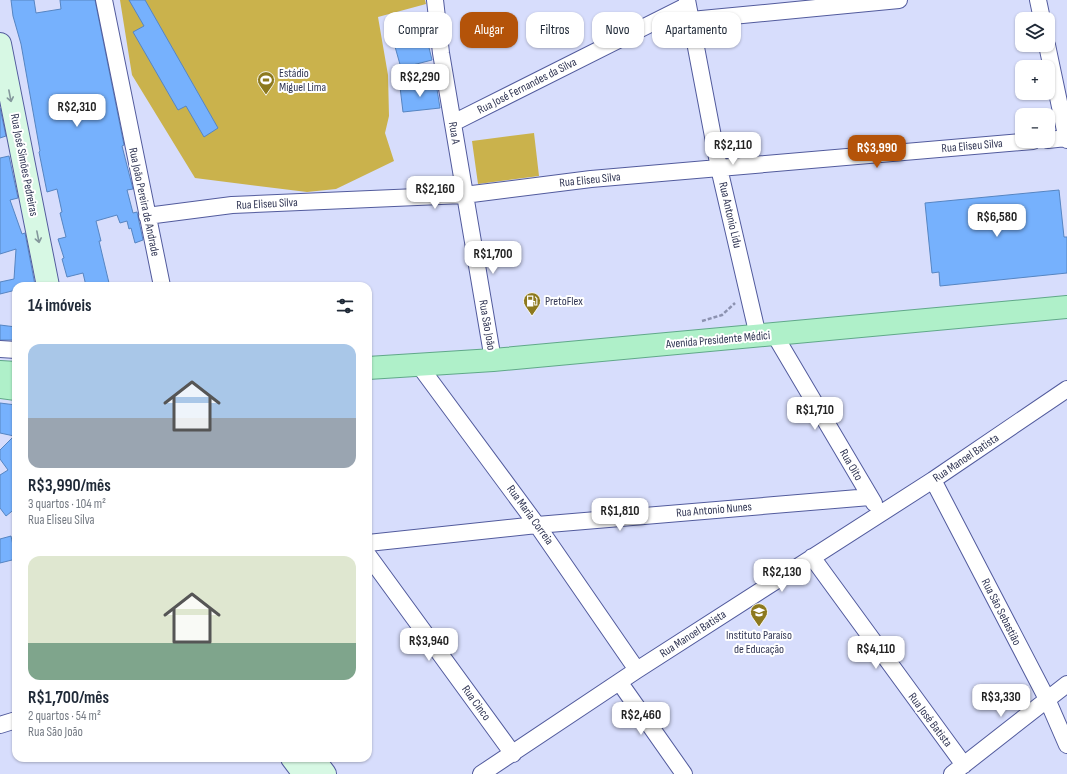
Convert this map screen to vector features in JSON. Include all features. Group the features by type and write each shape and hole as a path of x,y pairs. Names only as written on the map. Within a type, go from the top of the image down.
{"main road":[{"name":"Rua José Simões Pedreiras","path":"0,44 47,282"},
{"name":"Avenida Presidente Médici","path":"372,368 493,360 1067,307"},
{"path":"295,762 304,774"},
{"path":"316,762 326,774"}],"street":[{"name":"Rua João Pereira de Andrade","path":"104,0 161,282"},
{"name":"Rua A","path":"435,0 441,53 464,195"},
{"path":"689,9 899,0"},
{"path":"1038,0 1041,12"},
{"name":"Rua José Fernandes da Silva","path":"453,123 689,9"},
{"name":"Rua Antonio Lidu","path":"689,9 719,168 747,286 766,335"},
{"path":"1048,52 1067,139 1055,140"},
{"name":"Rua Eliseu Silva","path":"147,216 232,205 464,195 591,179 1015,143"},
{"name":"Rua São João","path":"464,195 493,360"},
{"name":"Rua Oito","path":"766,335 880,512"},
{"path":"0,349 12,350"},
{"name":"Rua Maria Correia","path":"418,364 537,525 637,670"},
{"name":"Rua Manoel Batista","path":"481,774 620,683 637,670 880,512 933,480 1067,389"},
{"name":"Rua São Sebastião","path":"933,480 1046,699 1067,745"},
{"name":"Rua Antonio Nunes","path":"372,543 537,525 870,496"},
{"name":"Rua José Batista","path":"812,557 958,770"},
{"name":"Rua Cinco","path":"372,560 513,754"},
{"path":"620,683 684,774"},
{"path":"958,770 1046,699 1067,684"},
{"path":"0,724 12,721"}],"path":[{"path":"701,322 722,315 728,311 747,286"}],"shaded area":[{"name":"Estádio Miguel Lima","path":"120,0 425,0 426,4 396,12 384,12 384,15 378,17 388,75 389,116 385,133 394,161 336,189 307,192 195,178 132,75"},
{"path":"534,133 539,176 478,184 472,141"}],"building":[{"path":"11,0 34,0 36,13 61,9 60,0 95,0 124,145 122,146 133,189 127,190 133,213 137,212 143,240 135,243 131,228 129,229 127,221 120,223 117,215 96,221 109,282 85,282 83,273 67,277 62,259 64,258 58,239 66,237 60,213 62,212 57,189 47,192 21,44 13,16"},
{"path":"129,0 145,0 218,128 204,137 186,106 178,110 133,32 144,26"},
{"path":"395,48 429,48 432,60 401,68"},
{"path":"436,83 440,108 403,112 400,87"},
{"path":"0,108 6,136 0,138"},
{"path":"9,156 18,198 10,200 22,234 25,233 34,282 12,282 12,291 0,294 0,282 14,279 16,249 0,254 0,158"},
{"path":"1059,190 1064,237 1067,237 1067,273 940,286 939,272 932,273 925,203"},
{"path":"0,325 12,326 12,340 0,340"},
{"path":"0,403 12,404 12,436 0,433"},
{"path":"12,438 12,511 6,516 0,508 0,475 8,470 0,459 0,450"},
{"path":"11,536 12,560 0,563 0,539"}],"place":[{"name":"Estádio Miguel Lima","path":"266,95"},
{"name":"PretoFlex","path":"532,316"},
{"name":"Instituto Paraíso de Educação","path":"759,627"}]}
